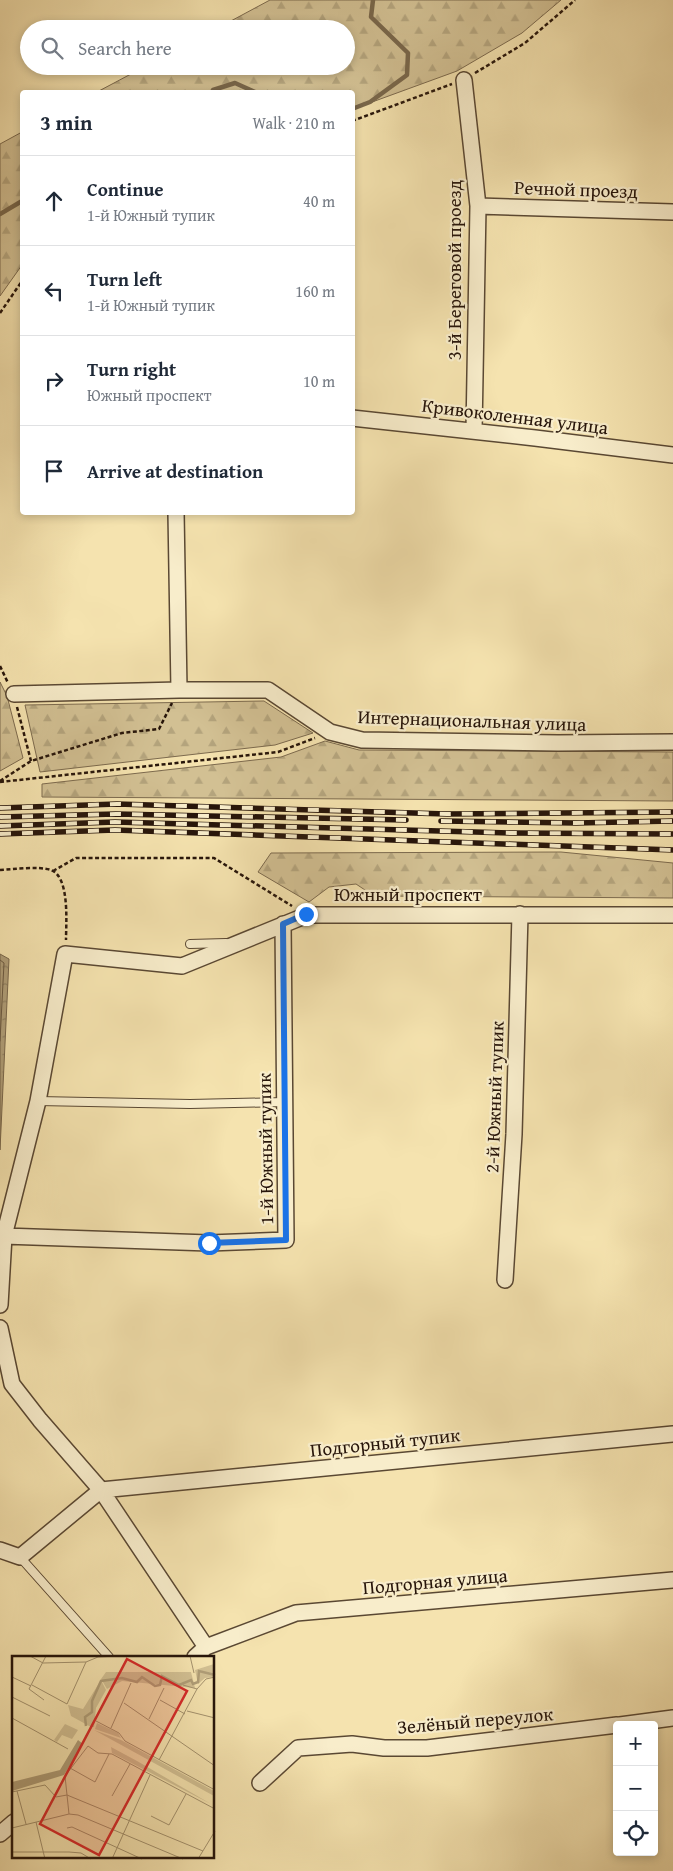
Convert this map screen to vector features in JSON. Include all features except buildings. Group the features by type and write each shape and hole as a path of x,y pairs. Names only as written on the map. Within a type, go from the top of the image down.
{"street":[{"name":"3-й Береговой проезд","path":"464,80 478,206 474,431"},
{"name":"Речной проезд","path":"478,206 673,212"},
{"name":"Кривоколенная улица","path":"355,418 673,455"},
{"path":"176,515 179,690"},
{"name":"Интернациональная улица","path":"14,694 268,690 330,732 362,740 558,744 673,742"},
{"name":"Южный проспект","path":"65,954 182,966 306,914 673,915"},
{"name":"2-й Южный тупик","path":"505,1280 514,1134 520,914"},
{"name":"1-й Южный тупик","path":"4,1236 209,1243 286,1240 283,924"},
{"path":"0,1305 4,1236 38,1101 65,954"},
{"path":"0,1328 12,1384 40,1420 101,1490 206,1647 196,1656"},
{"name":"Подгорный тупик","path":"101,1490 673,1434"},
{"path":"0,1550 20,1557 101,1490"},
{"name":"Подгорная улица","path":"206,1647 296,1613 673,1580"},
{"name":"Зелёный переулок","path":"649,1721 673,1718"},
{"name":"Зелёный переулок","path":"260,1782 298,1748 352,1744 384,1748 427,1748 613,1726"},
{"path":"0,1834 12,1824"}],"lane":[{"path":"190,944 237,943"},
{"path":"38,1101 190,1104 285,1102"},
{"path":"20,1557 108,1656"}],"path":[{"path":"355,120 464,80 525,43 575,0"},
{"path":"0,313 20,284"},
{"path":"0,666 14,694 31,761"},
{"path":"0,781 31,761 122,732 159,729 179,690"},
{"path":"0,781 278,752 330,732"},
{"path":"53,871 76,858 214,858 306,914"},
{"path":"0,870 45,869 53,871 61,878 66,909 65,954"}],"green space":[{"path":"270,0 561,0 522,33 457,71 355,108 355,90 101,90 129,75 355,75 355,20 233,20"},
{"path":"20,133 20,268 0,296 0,144"},
{"path":"0,682 7,696 23,758 0,771"},
{"path":"264,701 313,733 275,745 40,772 25,705"},
{"path":"325,741 359,750 673,752 673,801 42,797 42,784 281,757"},
{"path":"561,852 673,863 673,898 374,896 356,884 329,887 309,902 258,872 271,853"}],"water":[{"path":"0,954 9,959 0,1150"}],"waterway":[{"path":"355,108 370,102 407,75 408,53 371,17 373,0"},
{"path":"213,90 235,83 251,90"},
{"path":"0,214 20,202"}],"railway":[{"path":"0,808 117,804 447,814 673,812"},
{"path":"0,817 116,814 406,820"},
{"path":"441,821 576,823 673,821"},
{"path":"0,826 115,822 512,833 673,834"},
{"path":"0,834 115,830 673,850"}],"route":[{"path":"209,1243 286,1240 283,924 306,914"}]}
